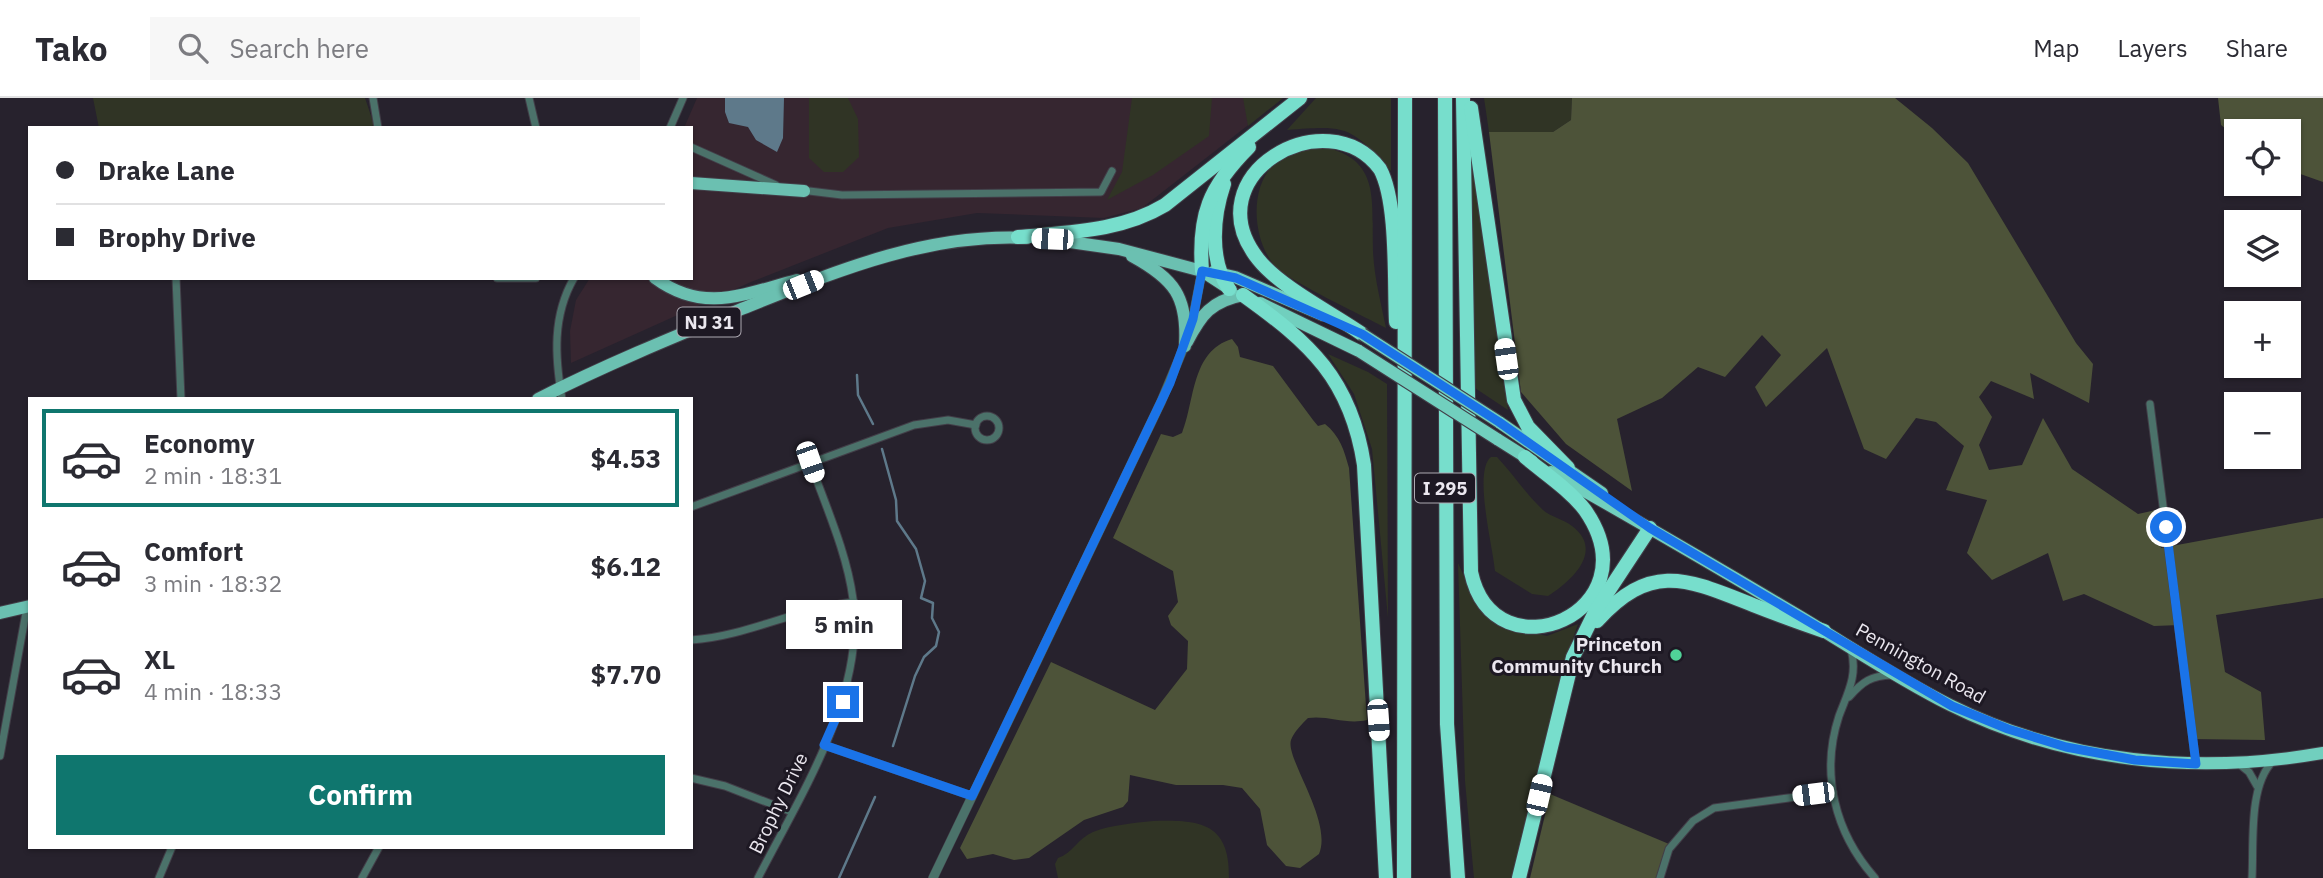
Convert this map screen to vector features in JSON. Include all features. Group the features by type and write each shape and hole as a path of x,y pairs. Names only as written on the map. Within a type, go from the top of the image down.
{"highway":[{"path":"1202,271 1200,244 1205,209 1219,181 1300,98"},
{"path":"1017,237 1105,228 1147,215 1164,205 1300,98"},
{"name":"I 295","path":"1404,878 1405,98"},
{"name":"I 295","path":"1445,98 1447,724 1458,878"},
{"path":"1463,98 1471,572 1480,596 1499,615 1522,625 1547,627 1574,615 1590,600 1601,578 1602,552 1595,528 1582,506 1525,457"},
{"path":"1470,98 1514,400 1528,427 1568,468"},
{"path":"1362,334 1273,274 1255,255 1247,239 1242,204 1251,172 1270,148 1296,134 1323,132 1353,141 1373,158 1386,184 1405,483"},
{"path":"1229,289 1220,272 1216,248 1217,211 1226,179 1236,161"},
{"name":"Pennington Road","path":"1202,271 1220,272 1272,292 1362,334 1568,468 1650,528"},
{"name":"Pennington Road","path":"1202,271 1229,289 1359,351 1525,457 1952,706 2037,739 2105,756 2196,764 2238,764 2323,753"},
{"path":"1243,295 1292,331 1314,352 1344,397 1358,433 1364,465 1387,878"},
{"path":"1519,878 1573,657 1596,610 1650,528"},
{"path":"1573,657 1593,625 1617,602 1645,585 1669,580 1695,582 1824,631"}],"main road":[{"path":"693,183 804,191"},
{"name":"Pennington Road","path":"561,394 702,325 861,262 941,243 1017,237 1090,243 1202,271"},
{"path":"1119,249 1159,272 1174,288 1185,312 1185,346"},
{"path":"659,280 687,296 722,299 861,262"},
{"path":"1185,346 1201,314 1209,306 1243,295"},
{"path":"0,613 28,607"}],"street":[{"path":"373,98 378,126"},
{"path":"529,98 536,126"},
{"path":"671,126 683,98"},
{"path":"693,148 766,182 804,191 842,195 1101,192 1112,171"},
{"path":"933,878 1165,393 1185,346 1198,302 1202,271"},
{"path":"176,280 181,397"},
{"path":"561,394 557,328 562,304 573,280"},
{"path":"2150,404 2196,764"},
{"path":"693,506 922,423 955,421 976,425"},
{"name":"Brophy Drive","path":"758,878 824,745 848,683 855,642 854,601 846,565 810,462"},
{"path":"693,640 737,634 809,609 854,601"},
{"path":"0,756 28,612"},
{"path":"1850,647 1855,664 1854,677 1831,754 1833,792 1850,845 1874,878"},
{"path":"1846,700 1862,682 1873,676 1896,674"},
{"path":"824,745 972,796"},
{"path":"2252,878 2257,786 2264,769 2273,761"},
{"path":"2238,764 2249,772 2257,786"},
{"path":"693,779 734,789 792,812"},
{"path":"1660,878 1669,849 1703,814 1726,805 1833,792"},
{"path":"159,878 171,849"},
{"path":"362,878 378,849"}],"shaded area":[{"path":"697,98 1283,98 1142,208 1104,218 977,213 888,228 751,282 571,363 570,331 576,300 589,280 693,280 693,126 685,126"}],"green space":[{"path":"93,98 365,98 374,126 99,126"},
{"path":"809,98 848,98 858,119 859,157 843,172 824,172 809,158"},
{"path":"1132,98 1212,98 1209,136 1153,175 1107,200 1122,172"},
{"path":"1243,98 1283,98 1248,126"},
{"path":"1316,98 1391,98 1391,171 1366,145 1346,132 1323,128 1287,130"},
{"path":"1484,98 1572,98 1571,120 1553,132 1489,132"},
{"path":"1572,98 1895,98 1932,128 1968,163 2076,343 2093,364 2089,403 2030,373 2034,399 1991,381 1979,397 1992,417 1979,445 1989,470 2022,465 2043,418 2072,469 2138,514 2156,510 2161,548 2323,518 2323,598 2216,615 2225,672 2261,692 2265,740 2191,739 2180,625 2154,626 2084,594 2063,601 2048,553 1992,580 1967,553 1987,500 1946,490 1964,446 1936,422 1916,418 1886,459 1864,449 1827,348 1766,407 1755,387 1781,355 1762,335 1725,377 1698,367 1662,398 1617,419 1632,491 1566,444 1521,392 1489,132 1553,132 1571,120"},
{"path":"2218,98 2323,98 2323,182 2301,174 2301,119 2224,119 2224,127 2221,125"},
{"path":"1317,146 1338,151 1353,160 1363,170 1369,184 1375,270 1386,328 1281,272 1266,253 1260,238 1257,206 1265,177 1274,165 1286,156"},
{"path":"1470,151 1508,410 1475,388"},
{"path":"1232,339 1238,347 1240,357 1273,366 1318,426 1325,424 1334,433 1341,444 1349,468 1367,720 1308,718 1291,740 1295,761 1320,825 1322,840 1319,854 1300,868 1286,866 1267,845 1260,809 1242,788 1223,785 1176,785 1130,775 1128,801 1123,807 1084,820 1029,858 1014,860 993,854 967,859 960,848 1051,662 1155,710 1187,669 1188,641 1171,625 1168,616 1178,602 1173,571 1113,538 1161,434 1173,437 1182,433 1202,366 1209,354 1219,345"},
{"path":"1328,354 1387,384 1388,618 1372,449 1354,394"},
{"path":"1491,457 1497,457 1543,510 1572,526 1585,545 1581,565 1566,582 1548,596 1532,594 1495,571 1484,493 1486,465"},
{"path":"1458,563 1467,583 1497,625 1547,636 1578,624 1560,676 1514,878 1474,878 1465,781"},
{"path":"1550,794 1669,844 1657,878 1530,878"},
{"path":"1153,821 1184,822 1209,828 1218,835 1224,845 1229,878 1058,878 1055,864 1058,858 1068,853 1088,835 1115,826"}],"water":[{"path":"725,98 784,98 783,138 777,152 756,140 748,127 729,123 725,112"}],"waterway":[{"path":"857,375 858,395 873,424"},
{"path":"882,449 896,500 897,521 916,549 925,581 921,598 933,603 932,618 939,632 936,646 924,657 915,676 893,746"},
{"path":"839,878 875,797"}],"place":[{"name":"Princeton Community Church","path":"1676,655"}],"route":[{"path":"843,702 824,745 972,796 1170,383 1193,319 1202,271 1220,272 1236,278 1362,334 1568,468 1650,528 1952,706 2008,729 2066,747 2135,760 2196,764 2166,527"}]}
